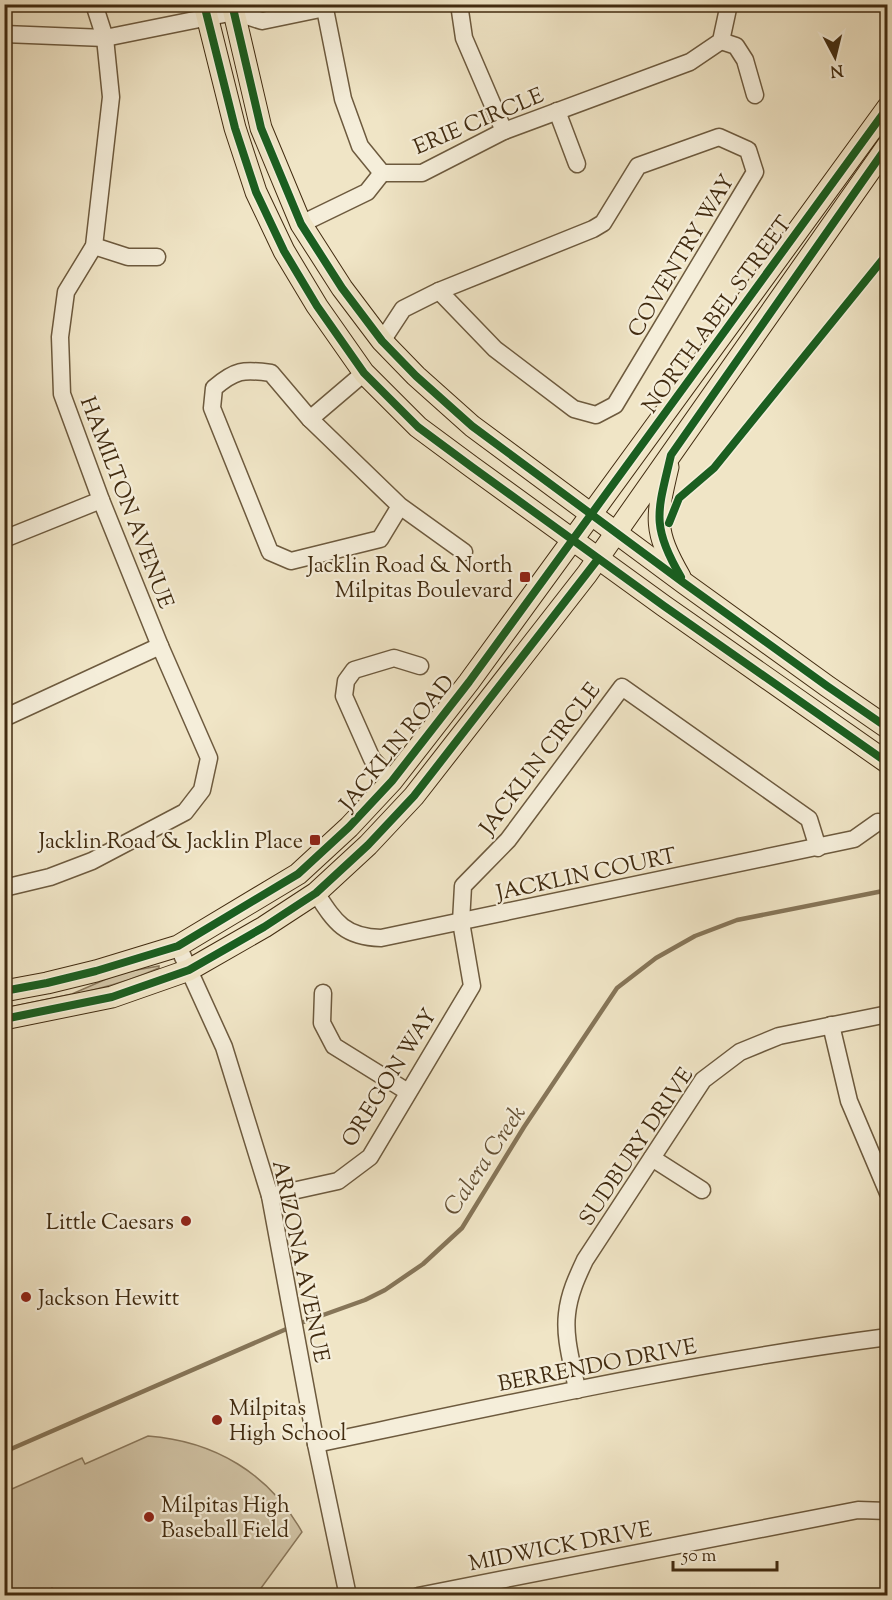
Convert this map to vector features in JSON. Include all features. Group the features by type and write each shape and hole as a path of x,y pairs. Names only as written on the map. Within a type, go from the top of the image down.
{"main road":[{"path":"236,7 261,128 301,224 342,288 382,341 416,376 472,426 684,583 888,728"},
{"path":"206,11 235,128 256,192 284,251 317,306 364,373 418,427 572,541 888,763"},
{"name":"NORTH ABEL STREET","path":"572,541 886,109"},
{"name":"NORTH ABEL STREET","path":"598,559 888,145"},
{"path":"671,455 658,510 658,525 671,561 684,583"},
{"name":"JACKLIN ROAD","path":"4,991 96,971 178,946 298,874 349,827 392,782 572,541"},
{"name":"JACKLIN ROAD","path":"4,1019 112,997 189,970 264,927 316,893 368,845 414,796 598,559"}],"street":[{"name":"HAMILTON AVENUE","path":"4,888 50,877 92,861 185,812 202,790 209,758 160,646 101,500 62,394 60,337 66,292 94,246 111,97 105,38 94,4"},
{"path":"459,4 464,38 504,131"},
{"path":"729,4 721,41 736,46 745,60 755,95"},
{"path":"4,34 105,38 206,11 236,7 262,21 324,6 343,99 360,146 382,173 367,192 301,224"},
{"name":"ERIE CIRCLE","path":"382,173 422,172 504,131 690,62 721,41"},
{"path":"557,111 577,164"},
{"name":"COVENTRY WAY","path":"382,341 403,309 439,291 603,223 638,166 719,137 748,150 755,172 615,405 596,416 574,409 495,349 439,291"},
{"path":"94,246 128,257 157,257"},
{"path":"400,506 380,539 291,561 270,552 212,408 214,388 229,375 252,370 271,373 310,419 400,506 464,552"},
{"path":"310,419 364,373"},
{"path":"4,539 101,500"},
{"path":"4,718 160,646"},
{"path":"392,782 372,759 344,696 346,681 354,670 394,658 420,666"},
{"name":"JACKLIN CIRCLE","path":"461,922 463,886 508,840 622,687 809,819 818,848"},
{"name":"JACKLIN COURT","path":"316,893 329,913 348,932 365,938 381,938 818,848 854,839 878,822"},
{"name":"OREGON WAY","path":"270,1196 338,1181 369,1157 472,986 461,922"},
{"name":"ARIZONA AVENUE","path":"178,946 224,1047 270,1196 316,1444 348,1596"},
{"path":"323,993 322,1023 334,1046 408,1092"},
{"name":"SUDBURY DRIVE","path":"577,1390 567,1335 567,1314 573,1286 585,1260 703,1080 740,1052 779,1036 888,1014"},
{"path":"831,1025 849,1101 888,1193"},
{"path":"652,1158 702,1190"},
{"name":"BERRENDO DRIVE","path":"316,1444 577,1390 787,1350 888,1336"},
{"name":"MIDWICK DRIVE","path":"418,1596 858,1510 888,1511"}],"shaded area":[{"path":"159,966 140,976 102,988 5,1008 72,994 120,973"},
{"name":"Milpitas High Baseball Field","path":"148,1436 172,1439 217,1453 256,1477 289,1511 302,1532 256,1595 58,1596 52,1588 43,1595 5,1595 5,1492 82,1458 85,1464"}],"waterway":[{"name":"Calera Creek","path":"298,1324 365,1300 385,1290 423,1264 462,1228 524,1127 617,988 656,958 695,936 737,920 888,890"},
{"name":"Calera Creek","path":"4,1452 291,1327"}],"cycle path":[{"path":"204,4 235,128 256,192 284,251 317,306 364,373 418,427 664,606 888,763"},
{"path":"232,4 261,128 301,224 342,288 382,341 416,376 472,426 684,583 888,728"},
{"path":"4,991 96,971 178,946 298,874 349,827 392,781 469,682 888,107"},
{"path":"681,577 665,544 660,518 660,504 671,455 888,145"},
{"path":"669,523 679,498 714,468 888,253"},
{"path":"4,1019 112,997 189,970 264,927 316,893 368,845 414,796 598,559"}],"place":[{"name":"Jacklin Road & North Milpitas Boulevard","path":"525,577"},
{"name":"Jacklin Road & Jacklin Place","path":"315,840"},
{"name":"Little Caesars","path":"186,1221"},
{"name":"Jackson Hewitt","path":"26,1297"},
{"name":"Milpitas High School","path":"217,1420"},
{"name":"Milpitas High Baseball Field","path":"149,1517"}]}
